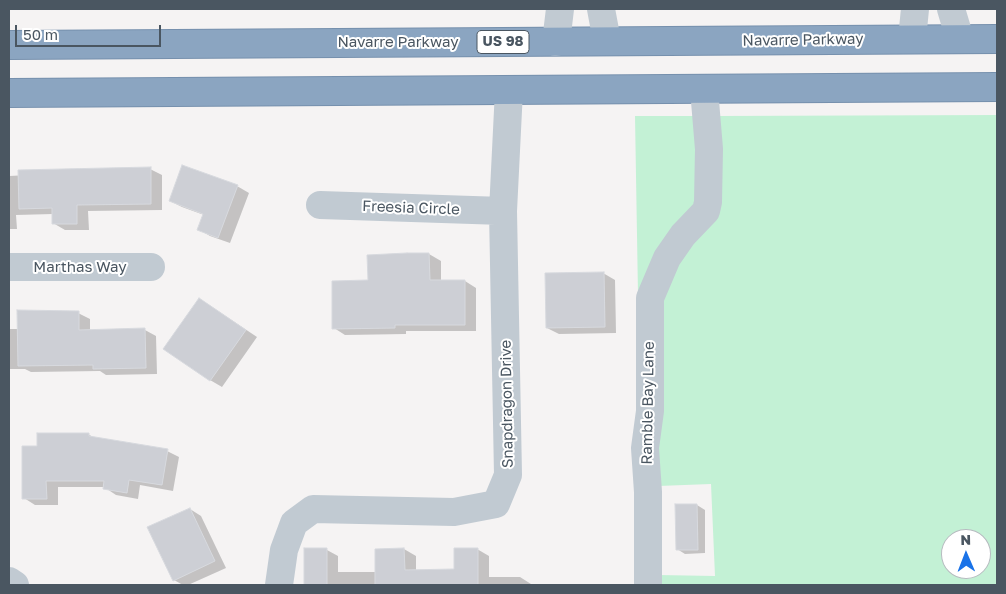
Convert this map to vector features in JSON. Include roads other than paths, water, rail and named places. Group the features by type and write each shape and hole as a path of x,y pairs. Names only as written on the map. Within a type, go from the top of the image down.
{"highway":[{"name":"Navarre Parkway","path":"9,45 912,38 997,39"},
{"path":"9,93 997,87"}],"street":[{"path":"556,42 560,9"},
{"path":"601,9 607,41"},
{"path":"912,38 915,9"},
{"path":"951,9 960,39"},
{"name":"Ramble Bay Lane","path":"648,585 648,492 645,448 650,411 650,298 667,258 684,235 706,211 708,202 709,149 704,89"},
{"name":"Snapdragon Drive","path":"279,585 284,550 294,523 313,509 454,512 496,504 508,475 503,211 509,90"},
{"name":"Freesia Circle","path":"320,205 503,211"},
{"name":"Marthas Way","path":"9,267 151,267"},
{"path":"9,581 14,585"}]}
